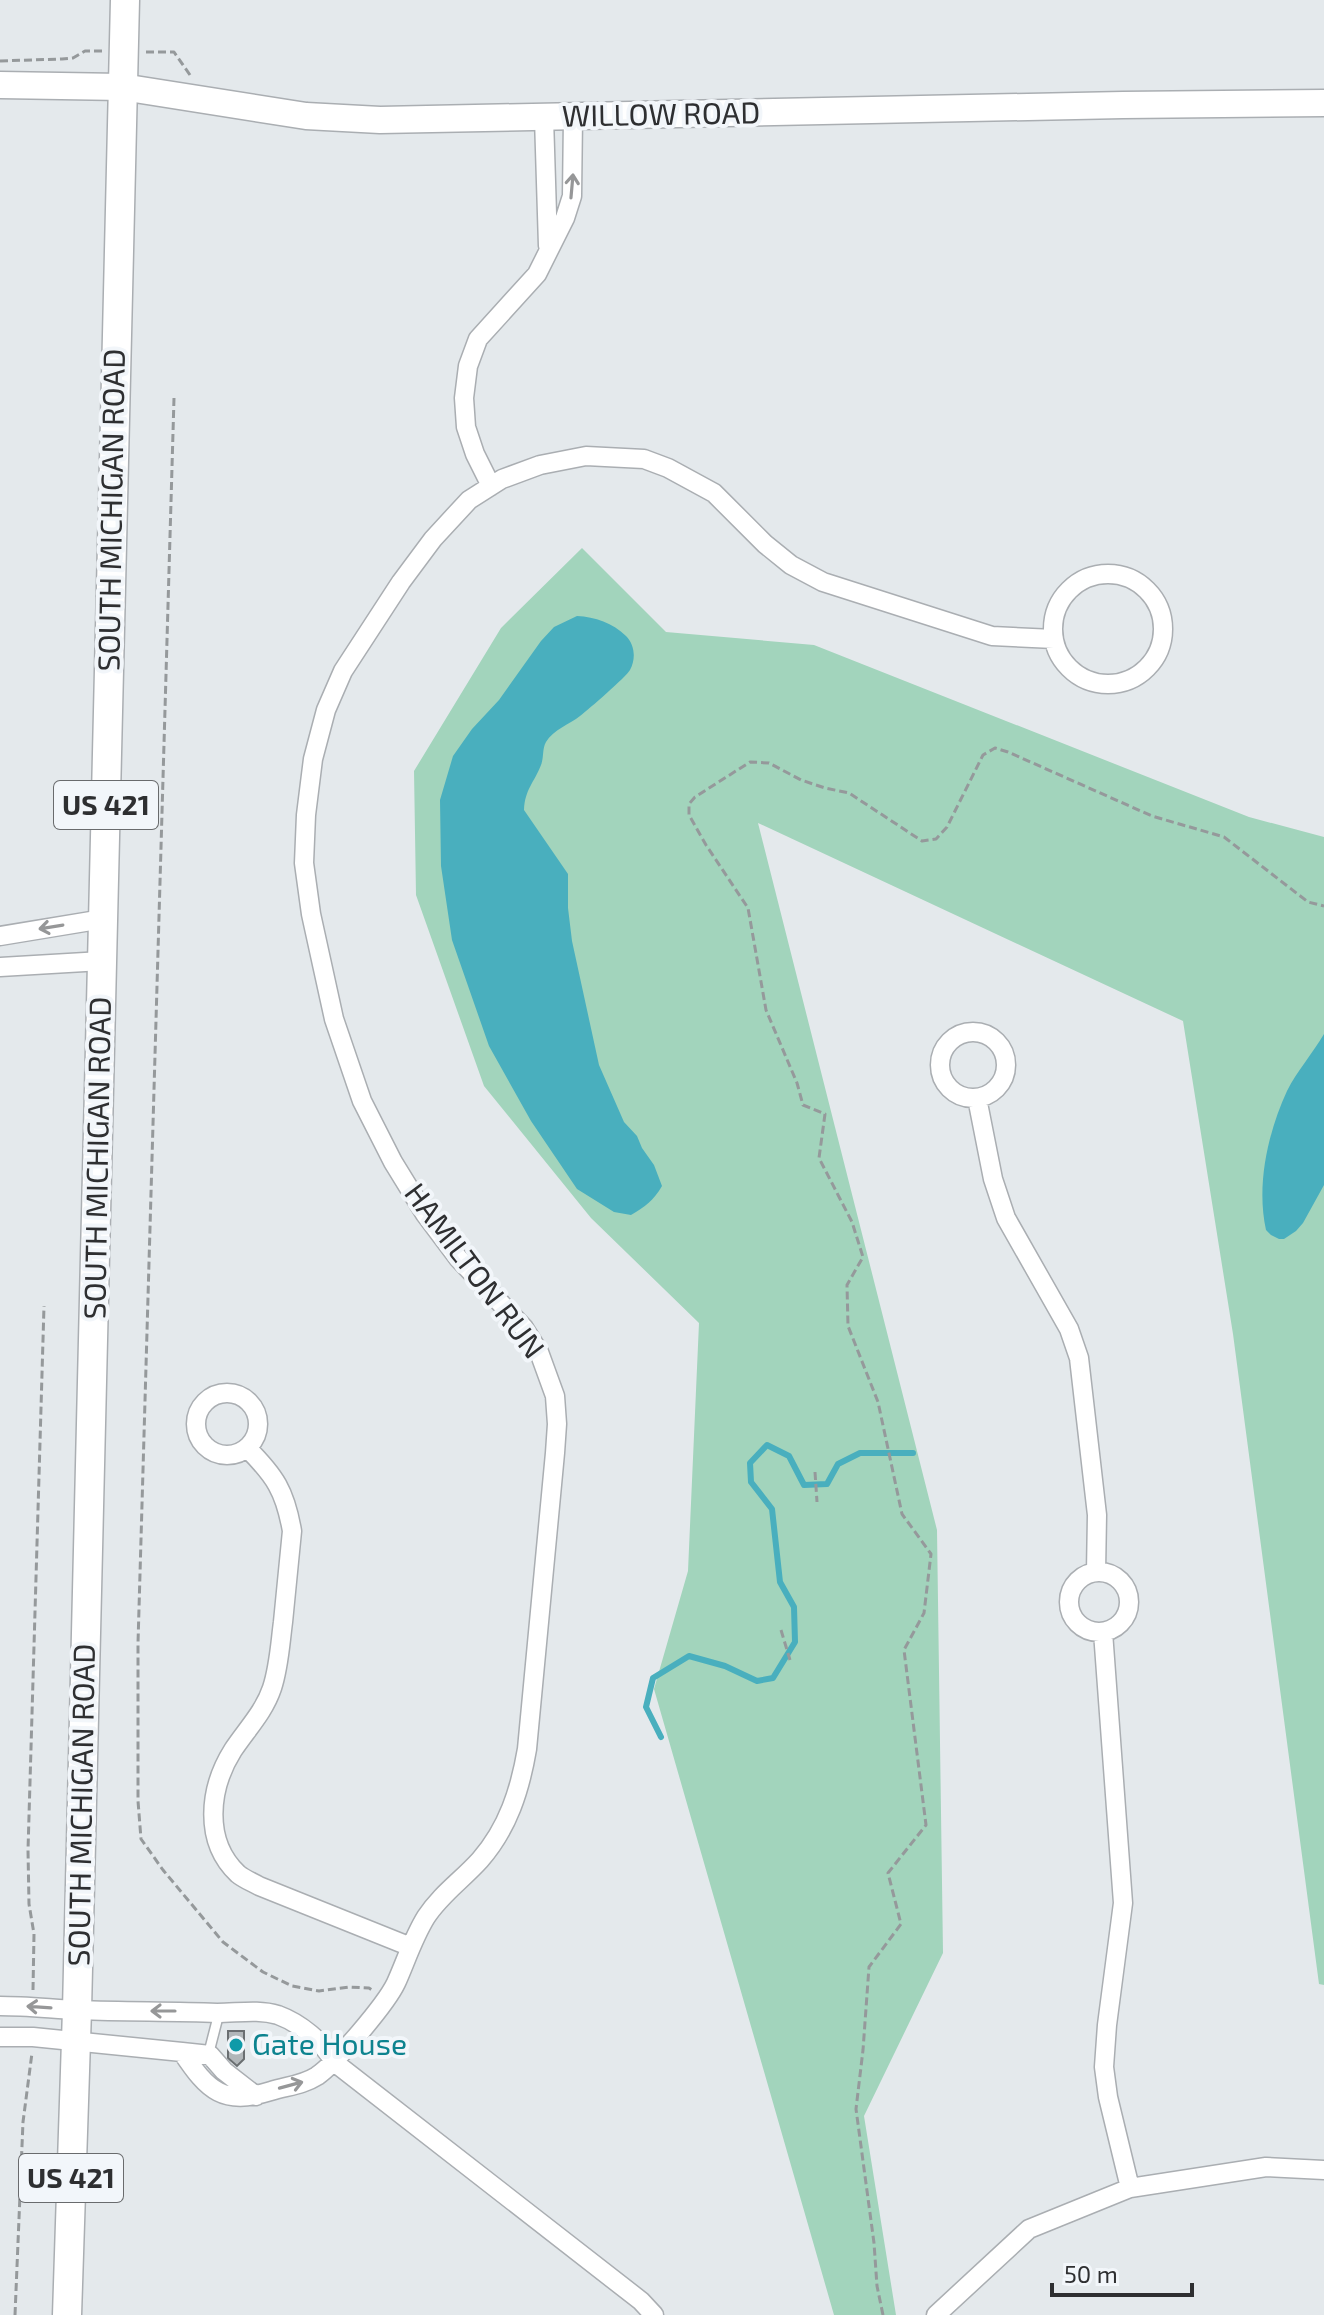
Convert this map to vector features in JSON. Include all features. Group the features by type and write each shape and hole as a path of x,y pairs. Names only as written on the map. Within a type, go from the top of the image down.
{"main road":[{"name":"SOUTH MICHIGAN ROAD","path":"67,2315 125,0"}],"street":[{"name":"WILLOW ROAD","path":"0,85 122,87 319,117 380,120 1324,103"},
{"path":"491,486 466,427 464,398 468,366 478,339 537,274 565,218 572,196 573,117"},
{"path":"544,118 548,249"},
{"name":"HAMILTON RUN","path":"334,2062 395,1987 424,1920 439,1898 480,1860 508,1820 527,1749 557,1424 555,1396 539,1352 524,1328 458,1258 425,1214 393,1162 362,1101 334,1019 311,914 304,863 313,759 326,710 343,671 368,630 433,539 469,500 502,479 540,465 586,456 644,459 668,468 714,493 765,544 791,565 823,582 992,636 1054,639"},
{"path":"1099,574 1117,574 1134,580 1148,590 1158,604 1163,621 1163,640 1156,658 1135,677 1108,684 1089,681 1072,671 1060,656 1054,639 1053,621 1058,604 1069,590 1099,574"},
{"path":"0,936 103,919"},
{"path":"0,967 102,961"},
{"path":"977,1098 993,1179 1006,1218 1069,1329 1079,1358 1097,1515 1096,1572"},
{"path":"247,1448 271,1472 288,1509 292,1531 278,1666 262,1711 222,1770 211,1810 216,1836 224,1856 239,1875 259,1886 411,1947"},
{"path":"1096,1572 1116,1578 1128,1594 1127,1614 1113,1629 1103,1632 1093,1632 1077,1623 1069,1605 1073,1587 1079,1580 1096,1572"},
{"path":"1103,1632 1123,1903 1104,2067 1130,2188"},
{"path":"0,2006 219,2013 262,2011 282,2016 328,2050 334,2062 641,2301 654,2315"},
{"path":"0,2037 33,2037 210,2055 224,2071 256,2096"},
{"path":"182,2052 207,2086 229,2097 256,2096 307,2080 334,2062"},
{"path":"936,2315 1029,2229 1130,2188 1266,2167 1324,2170"}],"lane":[{"path":"196,2073 210,2055 219,2013"}],"path":[{"path":"0,61 73,58 85,51 174,52 186,72 196,79"},
{"path":"174,398 138,1643 138,1801 141,1839 223,1942 263,1972 292,1986 319,1991 369,1988 384,2000"},
{"path":"883,2315 856,2109 869,1967 901,1924 888,1873 926,1825 904,1650 924,1613 931,1554 902,1514 878,1402 848,1326 847,1285 863,1257 852,1222 819,1158 825,1114 803,1105 766,1010 748,908 706,845 689,815 689,804 750,762 769,763 801,780 849,793 922,841 936,839 947,827 983,755 995,748 1152,816 1224,837 1308,902 1324,906"},
{"path":"33,2006 34,1934 29,1904 28,1850 44,1306"},
{"path":"815,1472 817,1502"},
{"path":"781,1630 790,1660"},
{"path":"15,2315 23,2122 33,2037"}],"green space":[{"path":"582,548 666,632 814,645 1249,817 1324,837 1324,1985 1319,1984 1233,1334 1183,1021 758,823 937,1530 943,1953 864,2116 896,2315 834,2315 654,1689 688,1571 699,1323 591,1218 484,1086 416,895 414,771 501,628"}],"water":[{"path":"577,616 603,622 621,631 631,644 633,661 627,674 607,693 549,738 524,810 568,874 572,941 599,1065 624,1122 637,1136 662,1186 649,1203 631,1215 614,1212 577,1189 531,1121 489,1046 452,940 441,866 440,800 453,756 472,729 499,700 541,641 554,627"},
{"path":"1324,1034 1324,1185 1303,1223 1284,1239 1279,1239 1266,1230 1263,1213 1263,1177 1269,1141 1287,1091"}],"building":[{"name":"Gate House","path":"228,2031 244,2031 244,2059 237,2066 228,2058"}],"waterway":[{"path":"661,1737 646,1707 653,1678 689,1656 725,1666 757,1681 773,1678 795,1642 794,1607 780,1582 772,1509 751,1482 750,1463 767,1445 789,1456 804,1485 827,1484 838,1464 860,1453 913,1453"}],"place":[{"name":"Gate House","path":"236,2045"}]}
